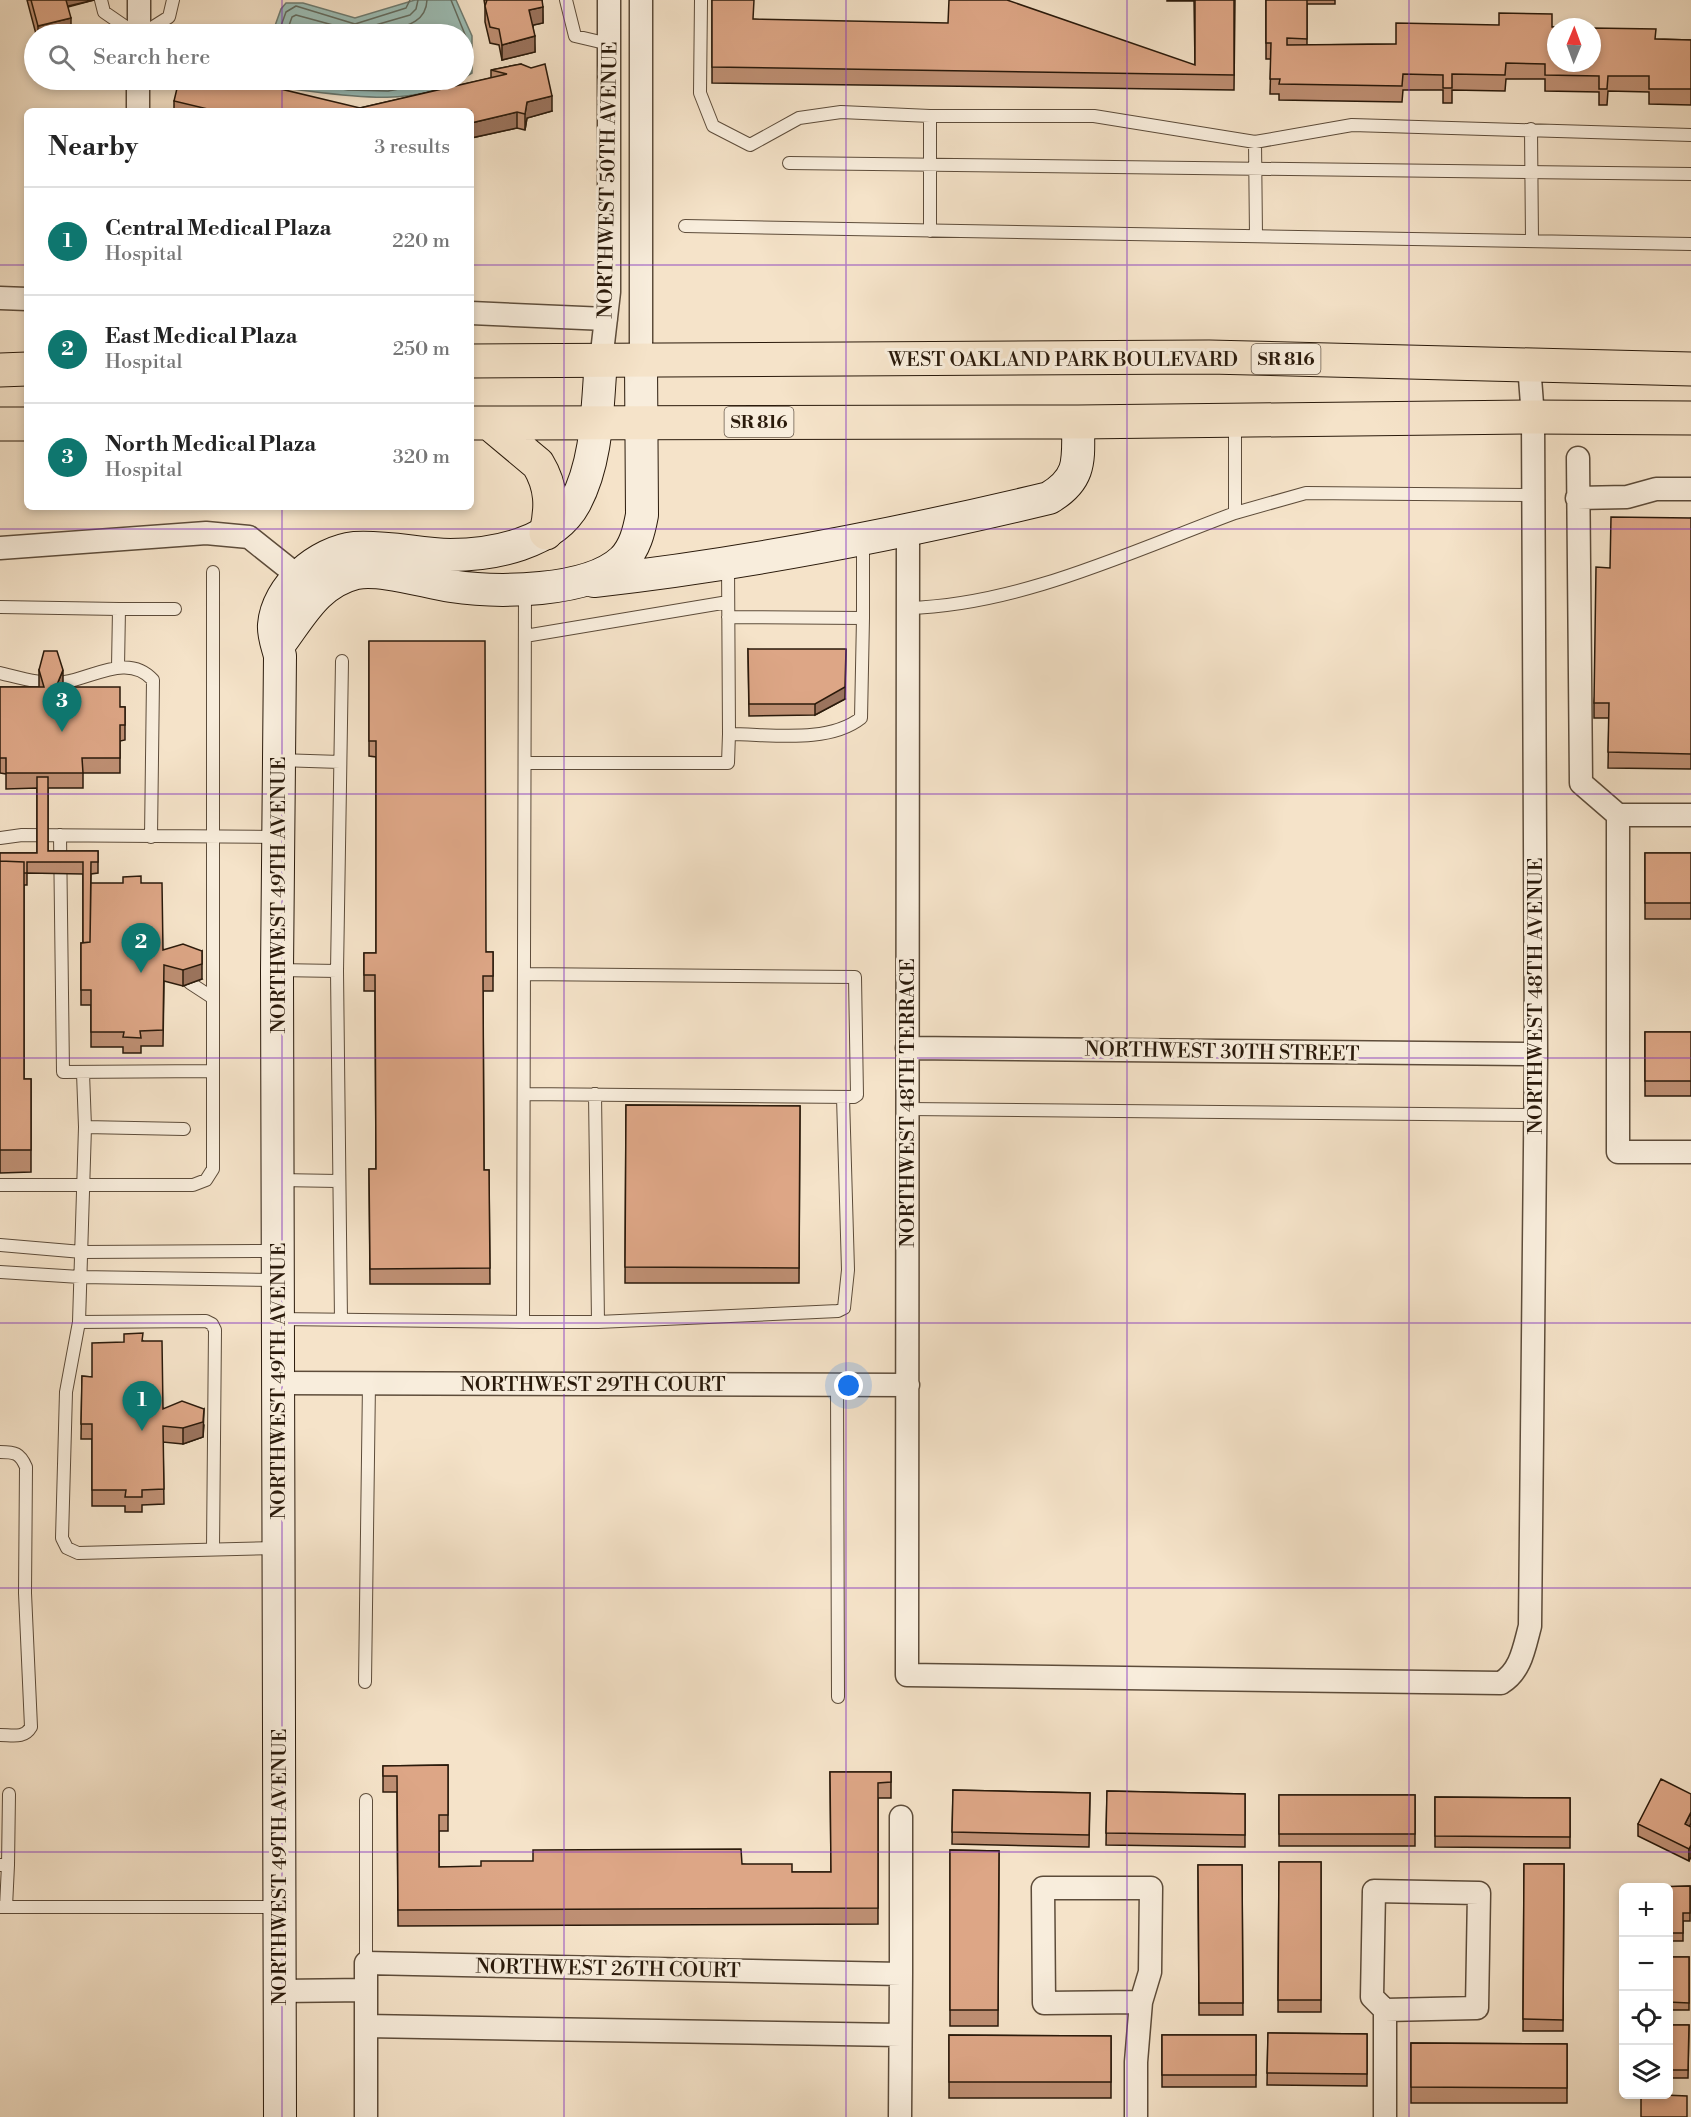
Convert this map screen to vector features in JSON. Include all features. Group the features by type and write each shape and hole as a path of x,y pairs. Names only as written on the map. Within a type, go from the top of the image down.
{"main road":[{"name":"WEST OAKLAND PARK BOULEVARD","path":"487,361 1209,357 1691,369"},
{"path":"0,370 24,369"},
{"name":"SR 816","path":"480,423 1691,418"},
{"path":"480,423 538,464 543,473 551,502 546,533"},
{"path":"0,424 24,424"}],"street":[{"path":"139,0 139,24"},
{"name":"NORTHWEST 50TH AVENUE","path":"602,361 609,292 609,0"},
{"name":"NORTHWEST 50TH AVENUE","path":"641,361 642,0"},
{"path":"138,90 138,108"},
{"path":"0,298 24,299"},
{"path":"474,313 606,319"},
{"name":"NORTHWEST 49TH AVENUE","path":"280,2117 277,970 279,760 278,646 274,626 278,610 298,576 329,556 351,549 379,547 432,554 469,554 517,544 546,533 575,504 591,465 602,361"},
{"path":"572,584 593,578 622,561 631,551 639,532 643,497 641,361"},
{"name":"NORTHWEST 48TH AVENUE","path":"907,1675 1501,1683 1512,1677 1520,1663 1530,1626 1536,1115 1533,417 1528,365"},
{"path":"278,646 307,602 324,588 357,573 453,586 525,587 572,584 670,573 908,531 1048,498 1067,487 1078,460 1078,422"},
{"path":"1578,458 1581,783 1618,815 1691,815"},
{"path":"1577,498 1628,497 1656,489 1691,489"},
{"name":"NORTHWEST 48TH TERRACE","path":"907,1675 908,531"},
{"path":"0,548 206,533 249,537 298,576"},
{"path":"1618,815 1618,1152 1691,1152"},
{"name":"NORTHWEST 30TH STREET","path":"907,1048 1536,1054"},
{"name":"NORTHWEST 29TH COURT","path":"278,1383 908,1385"},
{"path":"900,2117 901,1816"},
{"path":"1136,2117 1136,2062 1141,2002 1150,1972 1151,1888 1043,1888 1044,2003 1141,2002"},
{"path":"1384,2117 1385,2010 1372,1997 1374,1891 1479,1893 1478,2008 1385,2010"},
{"path":"366,1963 366,2117"},
{"name":"NORTHWEST 26TH COURT","path":"366,1963 901,1974"},
{"path":"280,1991 366,1990"},
{"path":"366,2026 900,2035"}],"lane":[{"path":"101,0 104,12 123,24"},
{"path":"157,24 169,17 173,0"},
{"path":"566,0 575,36 609,44"},
{"path":"701,0 700,93 713,126 750,145 800,118 842,112 930,116 1095,116 1255,142 1352,125 1691,135"},
{"path":"930,116 930,231"},
{"path":"1531,129 1532,241"},
{"path":"1255,142 1256,237"},
{"path":"789,163 1691,174"},
{"path":"685,226 1691,243"},
{"path":"1234,419 1234,513"},
{"path":"908,608 943,607 1045,583 1234,513 1306,493 1532,495"},
{"path":"729,734 823,735 849,728 861,718 863,539"},
{"path":"525,763 728,764 728,562"},
{"path":"0,1185 193,1185 206,1180 213,1169 213,573"},
{"path":"523,1322 525,587"},
{"path":"525,636 728,602"},
{"path":"0,608 175,609"},
{"path":"118,667 119,609"},
{"path":"728,617 863,618"},
{"path":"341,1320 337,971 342,661"},
{"path":"0,673 38,682 64,682 118,667 136,668 146,672 153,680 151,837"},
{"path":"279,760 340,762"},
{"path":"0,838 22,835 279,837"},
{"path":"60,835 63,1072 213,1071"},
{"path":"198,957 213,948"},
{"path":"277,970 337,971"},
{"path":"524,974 855,977 857,1095 843,1097 524,1094"},
{"path":"190,983 213,998"},
{"path":"83,1073 86,1127 79,1322 66,1392 62,1538 67,1548 78,1553 278,1548"},
{"path":"596,1094 598,1322"},
{"path":"279,1320 598,1322 838,1311 844,1308 848,1270 843,1097"},
{"path":"907,1108 1536,1115"},
{"path":"86,1127 184,1129"},
{"path":"278,1180 338,1181"},
{"path":"0,1245 278,1265"},
{"path":"0,1272 80,1277 278,1265"},
{"path":"79,1322 206,1321 215,1329 213,1548"},
{"path":"364,1682 369,1383"},
{"path":"837,1385 838,1698"},
{"path":"0,1452 15,1452 22,1457 26,1467 25,1627 31,1727 28,1733 20,1736 0,1735"},
{"path":"9,1794 3,1907 279,1907"},
{"path":"366,1800 366,1963"}],"water":[{"path":"415,0 456,0 467,24 276,24 281,9 286,3 303,3 355,18"},
{"path":"300,90 436,90 396,97 350,96"}],"building":[{"path":"31,0 66,0 71,18 37,24"},
{"path":"487,0 542,0 543,7 529,10 535,36 502,45 499,29 490,27 485,6"},
{"path":"712,0 754,0 753,19 948,23 949,0 1007,0 1195,65 1195,0 1234,0 1234,75 712,67"},
{"path":"1266,0 1307,0 1307,39 1287,38 1287,45 1396,44 1396,23 1499,25 1499,13 1552,14 1552,18 1547,18 1547,72 1601,72 1601,28 1656,29 1655,39 1691,40 1691,89 1649,89 1649,76 1608,76 1607,89 1599,89 1599,76 1545,75 1545,64 1506,63 1505,75 1452,74 1452,88 1443,88 1443,75 1403,74 1402,86 1279,84 1280,79 1270,79 1271,43 1266,43"},
{"path":"521,64 531,68 545,64 552,96 527,102 525,114 517,112 474,122 474,108 360,108 438,90 474,90 474,82 507,74 491,70"},
{"path":"177,90 285,90 360,108 203,108 174,101"},
{"path":"1611,517 1691,518 1691,754 1608,752 1609,703 1594,703 1596,567 1610,568"},
{"path":"369,641 485,641 486,952 493,952 493,976 483,976 484,1170 489,1170 490,1268 370,1269 369,1169 376,1169 375,975 364,975 364,953 376,953 376,741 369,741"},
{"path":"748,649 846,649 845,687 815,704 749,704"},
{"path":"44,651 57,651 63,670 56,687 120,687 120,707 125,707 125,725 120,725 120,758 82,758 83,773 6,773 6,758 0,758 0,687 44,687 39,670"},
{"path":"37,777 48,777 48,851 98,851 98,862 91,862 90,942 83,943 83,862 27,862 27,873 24,873 24,862 0,861 0,853 37,853"},
{"path":"1645,853 1691,853 1691,903 1645,903"},
{"path":"0,861 24,862 24,1079 31,1079 31,1150 0,1150"},
{"path":"141,876 141,883 162,883 163,950 183,944 202,951 202,964 183,970 164,965 163,1030 140,1031 141,1038 123,1037 124,1032 91,1032 91,990 81,990 81,943 90,942 91,883 123,883 123,877"},
{"path":"1645,1032 1691,1032 1691,1081 1645,1081"},
{"path":"626,1105 800,1106 799,1268 625,1267"},
{"path":"143,1333 142,1341 162,1341 163,1409 182,1401 204,1409 203,1422 183,1428 163,1426 164,1489 142,1490 142,1497 125,1497 126,1490 92,1490 92,1424 81,1424 82,1376 92,1377 92,1343 124,1342 124,1334"},
{"path":"448,1765 448,1815 439,1815 439,1867 481,1866 481,1861 533,1861 533,1850 741,1849 742,1864 792,1864 792,1872 831,1872 830,1772 891,1772 891,1782 878,1783 878,1908 398,1910 397,1776 383,1776 383,1766"},
{"path":"1661,1779 1691,1794 1691,1812 1685,1824 1691,1827 1689,1849 1638,1824"},
{"path":"953,1790 1090,1793 1089,1835 952,1832"},
{"path":"1107,1791 1245,1794 1245,1835 1106,1833"},
{"path":"1279,1795 1415,1795 1415,1834 1279,1834"},
{"path":"1435,1797 1570,1798 1570,1837 1435,1836"},
{"path":"950,1850 999,1851 998,2010 950,2010"},
{"path":"1279,1862 1321,1862 1321,2000 1278,2000"},
{"path":"1524,1864 1564,1864 1563,2020 1523,2019"},
{"path":"1198,1865 1242,1865 1243,2003 1199,2003"},
{"path":"1673,1886 1690,1886 1690,1913 1683,1913 1683,1933 1673,1933"},
{"path":"1673,1957 1689,1957 1689,2003 1673,2002"},
{"path":"1673,2025 1689,2025 1688,2070 1673,2070"},
{"path":"1268,2033 1367,2034 1367,2074 1267,2073"},
{"path":"949,2035 1111,2036 1111,2082 949,2082"},
{"path":"1162,2035 1256,2035 1256,2075 1162,2075"},
{"path":"1411,2043 1567,2044 1567,2088 1411,2087"},
{"path":"1673,2095 1687,2096 1687,2117 1641,2117 1641,2099 1673,2099"}],"place":[{"name":"North Medical Plaza","path":"62,732"},
{"name":"East Medical Plaza","path":"141,973"},
{"name":"Central Medical Plaza","path":"142,1431"}]}
